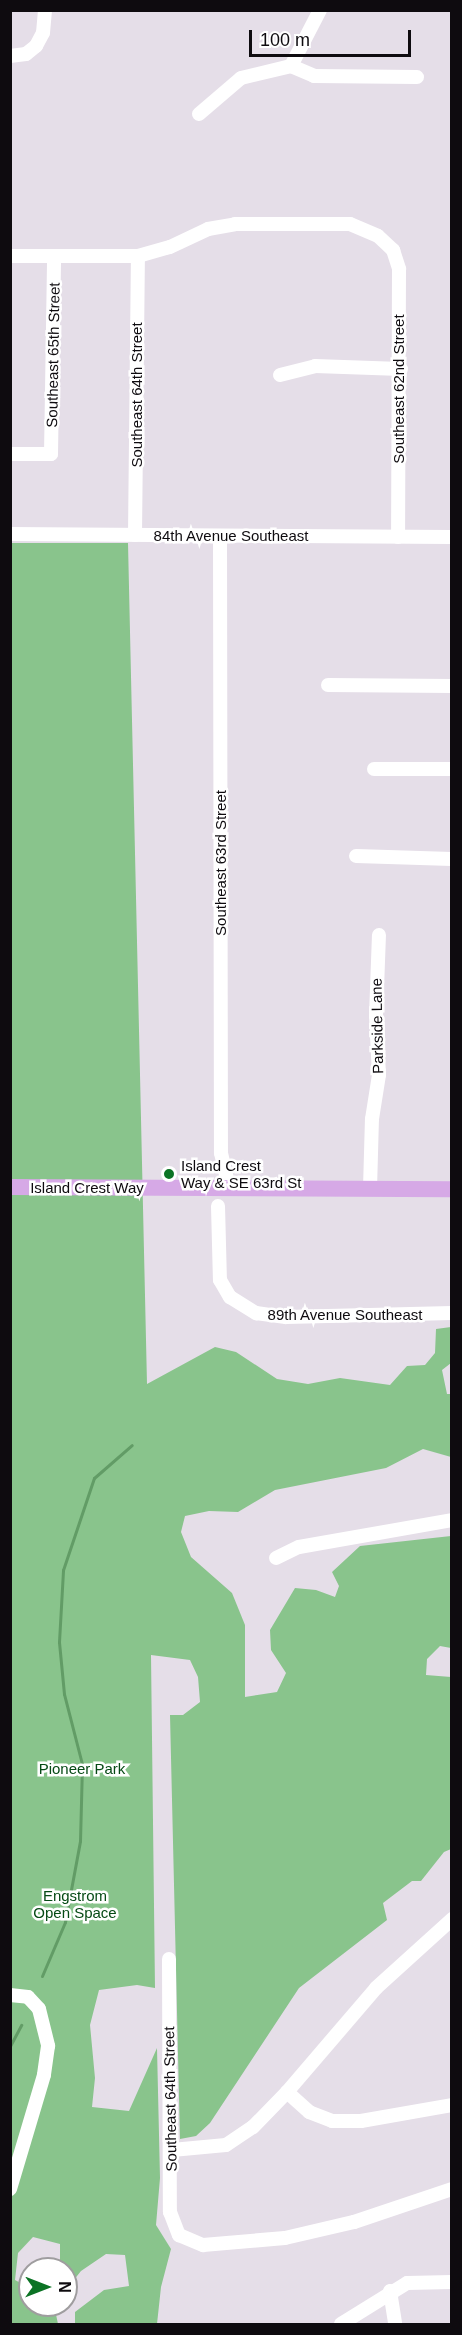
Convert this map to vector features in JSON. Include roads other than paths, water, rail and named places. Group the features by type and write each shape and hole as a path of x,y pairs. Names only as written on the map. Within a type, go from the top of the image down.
{"main road":[{"name":"Island Crest Way","path":"10,1187 452,1189"}],"street":[{"path":"10,56 27,54 36,46 43,33 45,10"},
{"path":"291,66 320,10"},
{"path":"199,114 241,78 291,66 314,76 417,77"},
{"name":"Southeast 62nd Street","path":"138,255 170,247 208,229 235,224 350,225 369,230 387,244 399,269 401,369 398,537"},
{"path":"10,256 138,255"},
{"name":"Southeast 64th Street","path":"135,536 138,255"},
{"name":"Southeast 65th Street","path":"10,454 51,454 54,256"},
{"path":"279,375 315,366 401,369"},
{"name":"84th Avenue Southeast","path":"10,534 452,537"},
{"name":"Southeast 63rd Street","path":"220,536 221,1153 229,1188"},
{"path":"328,685 452,686"},
{"path":"374,769 452,769"},
{"path":"356,856 452,859"},
{"name":"Parkside Lane","path":"370,1189 372,1119 379,1075 375,1016 379,935"},
{"name":"89th Avenue Southeast","path":"218,1206 220,1280 240,1306 255,1313 286,1317 452,1313"},
{"path":"276,1558 299,1546 452,1520"},
{"path":"172,2150 226,2145 253,2127 287,2092 376,1988 452,1918"},
{"name":"Southeast 64th Street","path":"168,1959 172,2150 171,2220 179,2235 203,2245 224,2246 285,2238 354,2222 452,2189"},
{"path":"10,1995 28,1997 39,2009 48,2046 44,2075 10,2189"},
{"path":"287,2092 309,2112 344,2122 452,2105"},
{"path":"341,2325 390,2291 418,2281 452,2282"},
{"path":"390,2291 395,2325"}],"waterway":[{"path":"42,1976 65,1922 80,1841 82,1764 64,1694 59,1642 63,1570 94,1478 132,1445"},
{"path":"10,2046 21,2025"}],"place":[{"name":"Island Crest Way & SE 63rd St","path":"169,1174"}],"park label":[{"name":"Pioneer Park","path":"82,1769"},
{"name":"Engstrom Open Space","path":"75,1904"}]}
